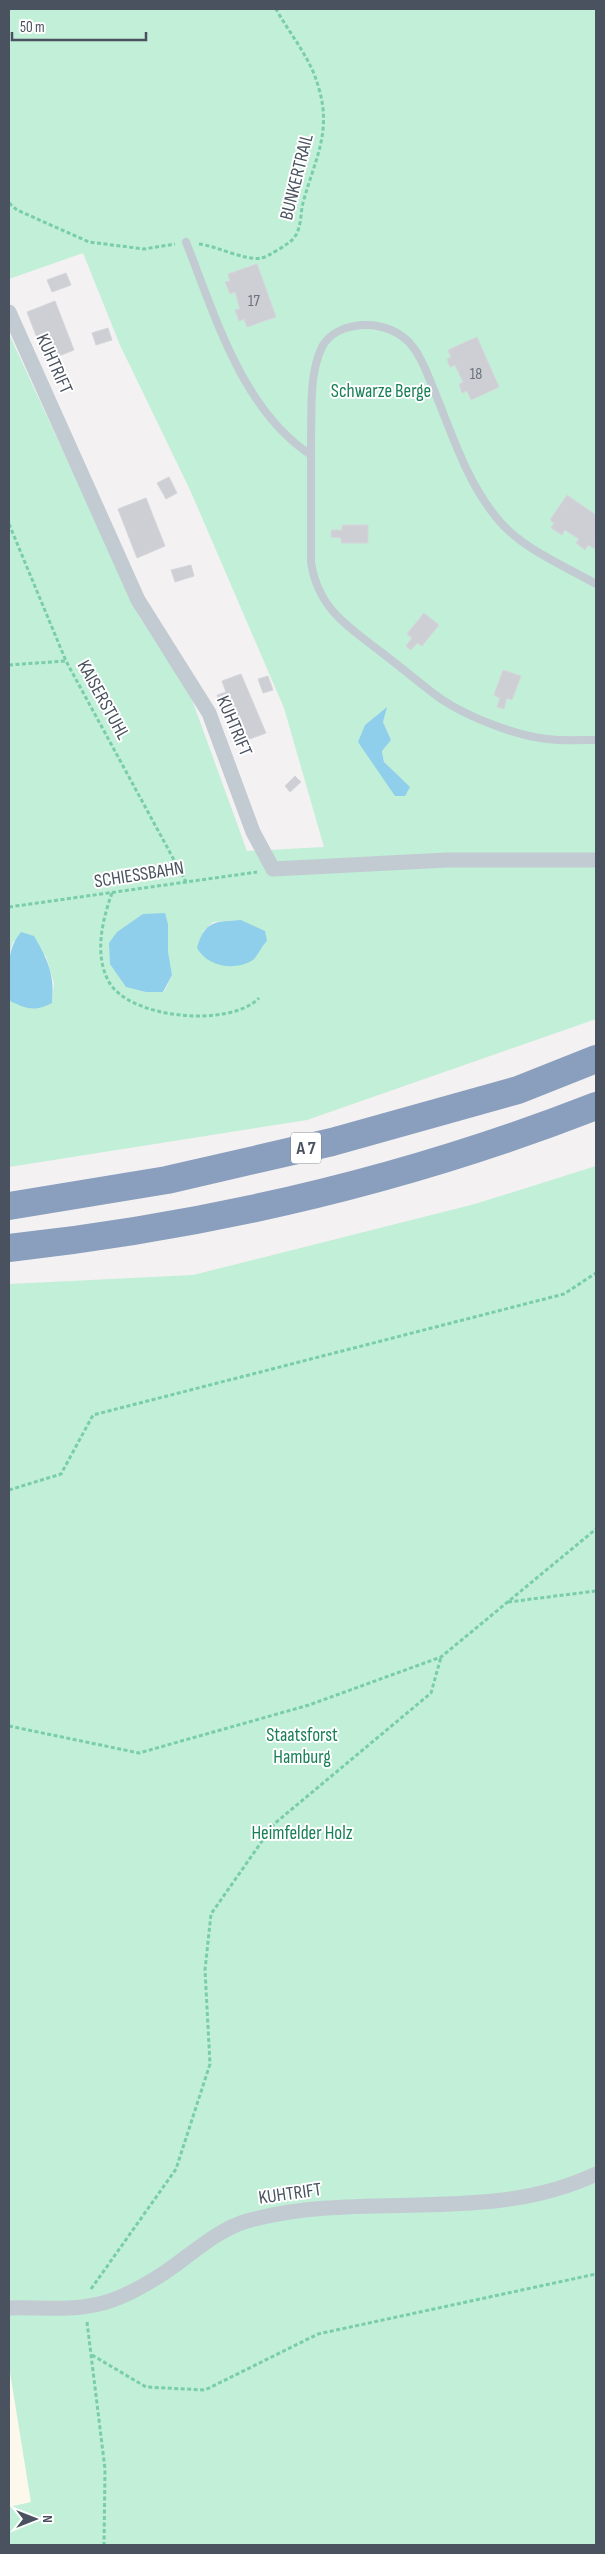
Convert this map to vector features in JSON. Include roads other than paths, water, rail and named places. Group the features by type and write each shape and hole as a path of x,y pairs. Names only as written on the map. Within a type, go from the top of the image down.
{"highway":[{"name":"A 7","path":"9,1206 167,1180 332,1142 518,1090 596,1059"},
{"name":"A 7","path":"9,1248 168,1225 272,1204 371,1179 527,1133 596,1106"},
{"path":"527,1133 596,1122"}],"street":[{"name":"KUHTRIFT","path":"9,312 138,600 209,713 253,832 273,869 447,860 596,860"},
{"name":"KUHTRIFT","path":"9,2308 77,2307 99,2304 136,2289 231,2227 246,2221 320,2209 502,2200 550,2192 596,2174"}],"lane":[{"path":"186,242 234,364 257,400 287,435 311,455"},
{"path":"596,584 536,550 497,519 481,497 469,475 425,368 413,347 389,328 369,324 351,326 333,334 323,347 312,389 311,562 314,582 323,600 341,621 441,699 465,713 499,726 545,739 596,740"}],"water":[{"path":"387,707 383,722 391,740 382,751 384,762 410,787 405,796 395,796 358,742 365,725"},
{"path":"165,913 168,924 168,951 172,975 163,992 146,992 126,987 110,964 109,943 117,932 143,914"},
{"path":"241,920 265,931 267,941 253,960 246,964 230,966 214,963 201,954 197,948 200,939 208,927 218,922"},
{"path":"21,932 34,936 43,953 51,976 52,1003 40,1008 26,1008 10,1001 8,974 10,956 12,947"}],"park label":[{"name":"Schwarze Berge","path":"381,391"},
{"name":"Staatsforst Hamburg","path":"302,1746"},
{"name":"Heimfelder Holz","path":"302,1833"}]}
